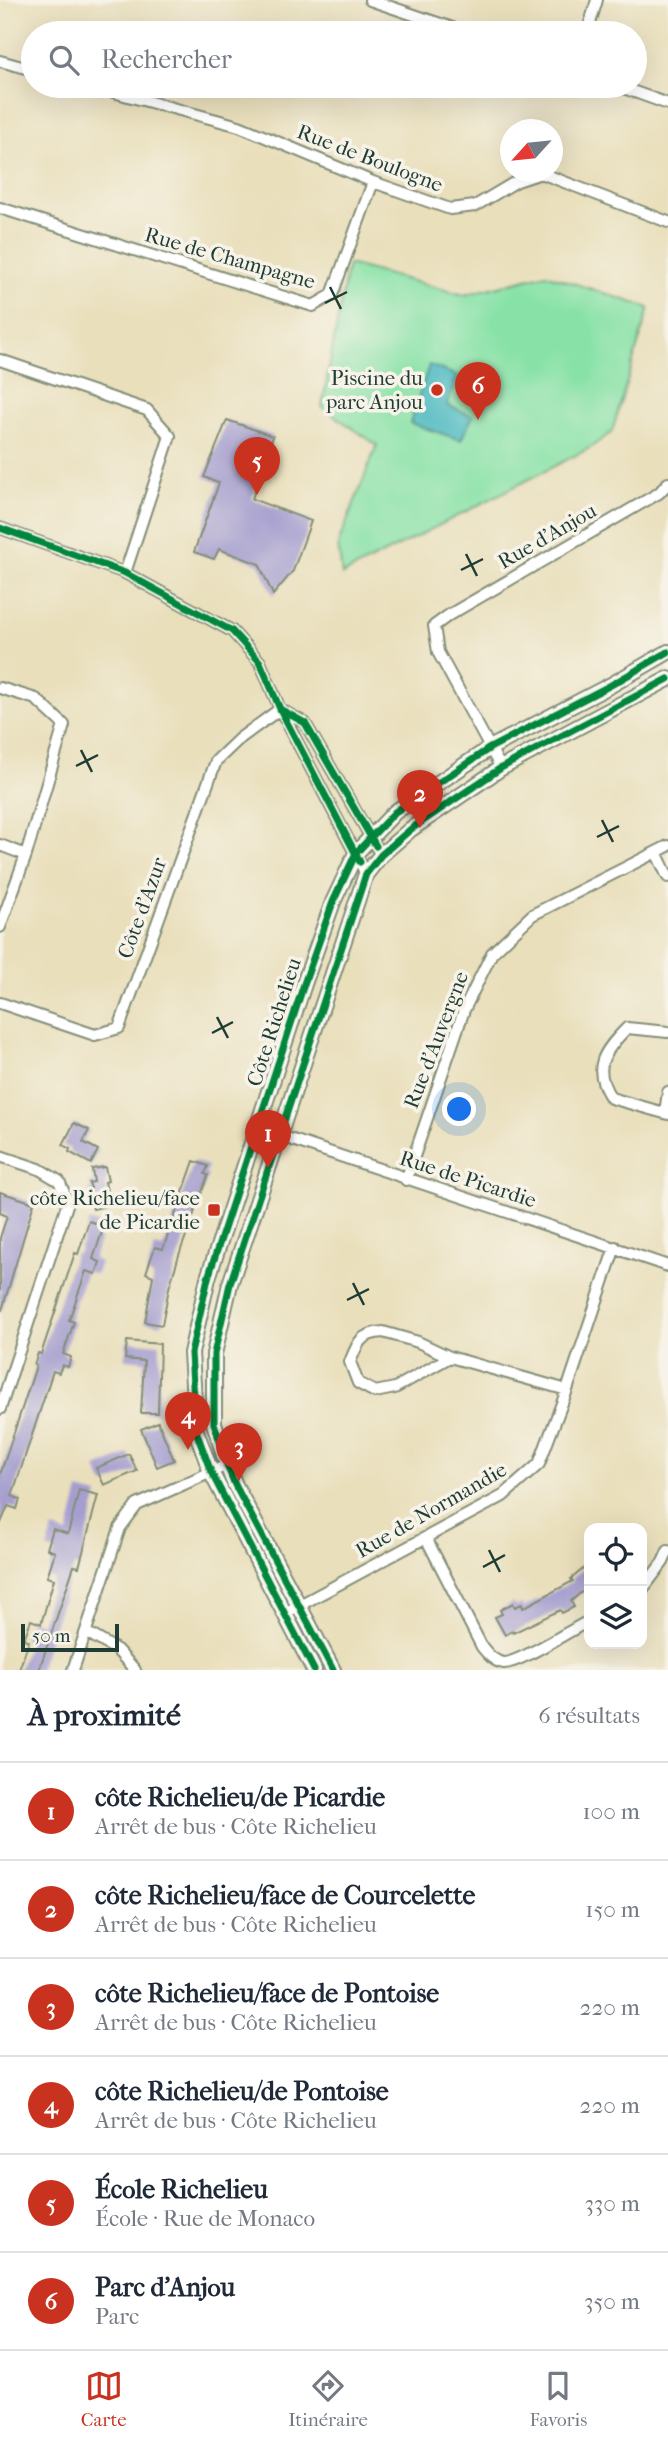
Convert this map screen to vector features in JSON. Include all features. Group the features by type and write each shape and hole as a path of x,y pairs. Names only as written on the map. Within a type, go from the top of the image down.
{"street":[{"path":"370,0 432,21"},
{"path":"591,21 597,0"},
{"path":"0,61 21,67"},
{"path":"647,96 668,104"},
{"name":"Rue de Boulogne","path":"136,98 239,126 373,182 450,209 475,206 517,181 541,173 668,222"},
{"name":"Rue de Champagne","path":"0,208 313,306 332,295 373,182"},
{"path":"0,360 147,410 170,436 125,573"},
{"name":"Rue d'Anjou","path":"501,768 438,652 434,626 659,493 668,483"},
{"path":"0,528 125,573 232,631 260,663 280,709 366,874"},
{"name":"Côte Richelieu","path":"314,1670 211,1472 196,1431 191,1353 208,1278 328,914 356,853 394,812 490,748 668,652"},
{"name":"Côte Richelieu","path":"333,1670 227,1465 214,1423 214,1354 230,1284 366,874 381,855 411,828 501,768 668,678"},
{"path":"0,688 36,699 64,725 26,855 0,927"},
{"path":"280,709 306,723 381,855"},
{"name":"Côte d'Azur","path":"0,1003 95,1035 119,1028 216,761 239,738 280,709"},
{"path":"0,845 26,855"},
{"name":"Rue d'Auvergne","path":"406,1180 464,1010 492,953 532,915 668,846"},
{"path":"656,852 668,877"},
{"path":"668,1032 627,1028 609,1046 602,1060 600,1076 611,1098 667,1113 668,1093"},
{"name":"Rue de Picardie","path":"257,1128 668,1266"},
{"path":"0,1156 39,1169 59,1181 68,1202 0,1409"},
{"name":"Rue de Normandie","path":"285,1613 503,1496 539,1464 615,1247"},
{"path":"450,1357 395,1388 375,1392 358,1383 349,1362 358,1343 368,1334 383,1332 418,1342 450,1357 567,1390"},
{"path":"73,1670 120,1528 137,1505 227,1465"},
{"path":"426,1538 482,1647 491,1658 504,1663 519,1659 584,1623"},
{"path":"645,1586 668,1551"},
{"path":"86,1632 117,1650 135,1670"}],"green space":[{"path":"348,264 464,295 546,274 649,308 612,432 590,448 342,575 338,544 377,445 322,407"}],"water":[{"name":"Piscine du parc Anjou","path":"429,365 458,376 447,405 473,416 461,440 410,423"}],"building":[{"path":"227,420 273,436 252,499 311,521 293,571 273,595 259,564 219,549 214,559 194,552 219,483 204,477"},
{"path":"74,1123 89,1130 83,1142 98,1150 91,1164 69,1152 70,1149 63,1145"},
{"path":"194,1161 208,1166 205,1174 208,1175 179,1255 162,1325 145,1322 153,1276 146,1273 155,1247 163,1249"},
{"path":"105,1167 110,1205 93,1209 89,1189 89,1183 94,1182 92,1169"},
{"path":"0,1192 34,1203 2,1310 0,1238 7,1216 0,1213"},
{"path":"89,1221 104,1226 93,1259 100,1262 96,1274 86,1271 69,1320 74,1322 63,1354 71,1357 68,1367 62,1365 59,1373 53,1371 12,1496 20,1499 17,1509 8,1506 0,1525 0,1475 38,1353 41,1354 75,1253 78,1254"},
{"path":"127,1341 160,1344 158,1413 141,1413 144,1361 125,1359"},
{"path":"158,1422 174,1460 157,1467 141,1429"},
{"path":"129,1454 137,1471 104,1485 96,1468"},
{"path":"79,1490 98,1495 79,1567 74,1566 39,1670 19,1670 29,1641 24,1639 31,1620 41,1624 54,1579 47,1577 55,1552 47,1549 53,1529 68,1534"},
{"path":"584,1568 584,1590 571,1601 574,1607 562,1613 560,1610 505,1635 495,1617 502,1614 500,1610 513,1603 515,1607 522,1604 523,1608 573,1581 571,1579"}],"cycle path":[{"path":"0,528 125,573 232,631 260,662 280,709 360,862"},
{"path":"314,1670 211,1472 196,1431 191,1353 208,1278 304,984 333,902 356,853 395,812 490,748 668,652"},
{"path":"333,1670 227,1465 214,1423 214,1354 230,1284 366,874 381,855 411,829 501,768 668,679"},
{"path":"280,709 305,723 376,846"}],"place":[{"name":"Piscine du parc Anjou","path":"437,390"},
{"name":"Parc d'Anjou","path":"478,420"},
{"name":"École Richelieu","path":"257,495"},
{"name":"côte Richelieu/face de Courcelette","path":"420,828"},
{"name":"côte Richelieu/de Picardie","path":"268,1168"},
{"name":"côte Richelieu/face de Picardie","path":"214,1210"},
{"name":"côte Richelieu/de Pontoise","path":"188,1450"},
{"name":"côte Richelieu/face de Pontoise","path":"239,1481"}]}
